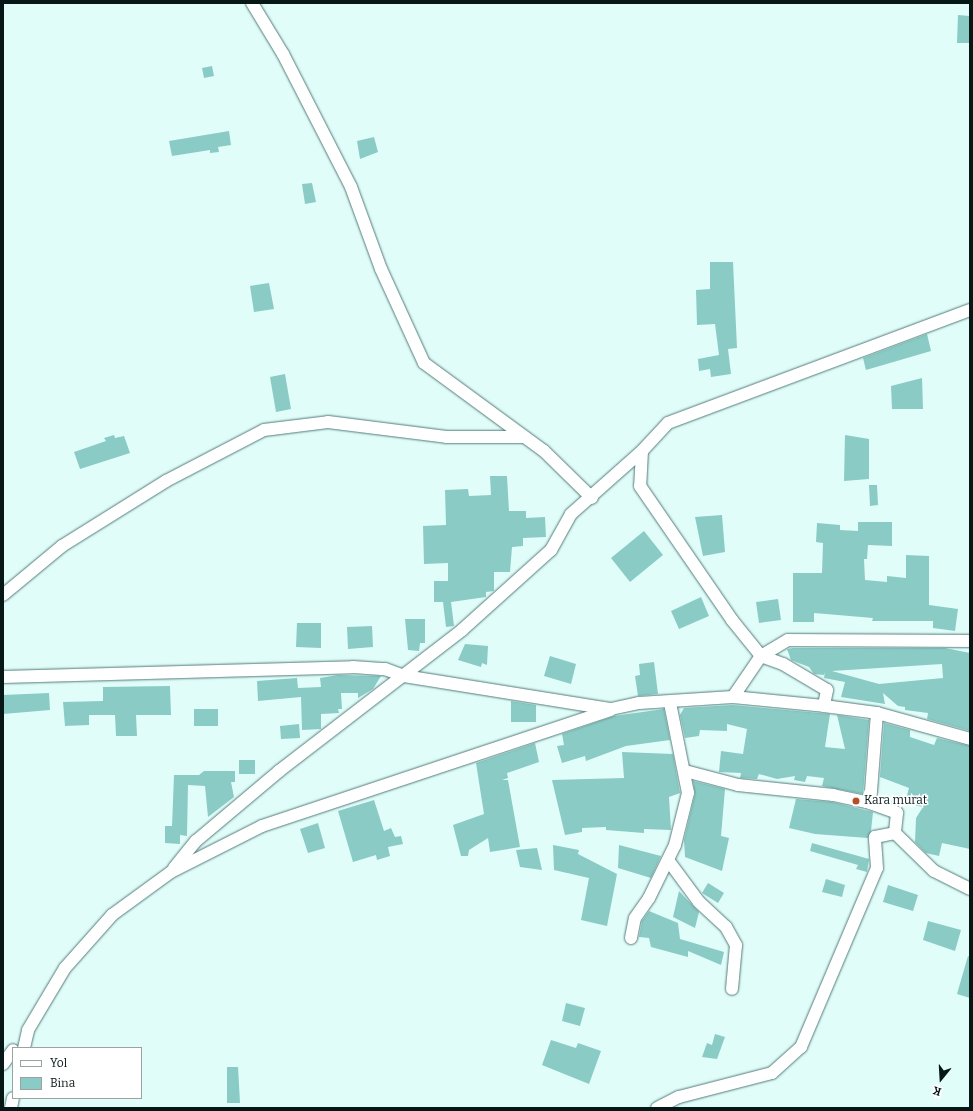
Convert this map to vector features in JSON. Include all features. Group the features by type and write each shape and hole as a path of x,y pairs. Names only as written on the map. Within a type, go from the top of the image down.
{"street":[{"path":"252,3 283,54 351,187 381,269 424,363 544,451 592,498"},
{"path":"171,872 196,841 279,771 462,630 551,550 572,514 592,498 642,451 668,423 970,310"},
{"path":"3,596 82,534 166,481 264,430 328,422 446,438 524,437"},
{"path":"642,451 640,486 732,620 761,656 783,664 827,690 824,706"},
{"path":"733,697 761,656 788,640 970,641"},
{"path":"3,677 353,667 385,669 404,676 611,709"},
{"path":"15,1047 28,1030 66,968 112,915 171,872 262,826 611,709 639,703 670,703 733,697 876,712 970,739"},
{"path":"631,938 635,918 649,898 675,846 688,793 685,771 670,703"},
{"path":"870,803 876,712"},
{"path":"685,771 738,785 833,795 870,803 897,813 895,833"},
{"path":"895,833 934,871 970,889"},
{"path":"657,1108 679,1097 772,1073 801,1047 877,868 875,837 895,833"},
{"path":"668,860 699,902 726,927 736,945 732,989"},
{"path":"24,1047 28,1030"},
{"path":"3,1064 12,1052"}],"building":[{"path":"958,15 970,16 970,43 957,43"},
{"path":"212,66 214,76 204,78 202,68"},
{"path":"229,131 231,145 218,147 219,152 210,153 210,150 172,156 169,141"},
{"path":"374,137 378,152 360,159 357,141"},
{"path":"312,183 316,202 305,204 302,184"},
{"path":"710,262 733,262 737,348 728,349 731,374 711,377 710,369 699,371 698,359 719,355 715,324 697,325 696,290 710,289"},
{"path":"269,283 274,309 254,312 250,286"},
{"path":"927,334 931,351 866,370 863,358"},
{"path":"285,374 291,409 276,412 270,377"},
{"path":"922,378 923,409 892,409 891,386"},
{"path":"114,435 115,438 124,436 130,453 80,469 74,452 106,441 104,438"},
{"path":"845,435 869,439 869,479 844,481"},
{"path":"490,476 507,476 509,511 526,511 526,518 545,517 546,537 523,538 523,546 512,547 510,572 494,572 494,591 486,592 486,597 451,602 454,626 446,627 443,602 434,602 434,581 448,581 448,563 424,564 423,526 446,525 445,490 468,489 469,496 491,495"},
{"path":"869,485 877,485 878,505 870,506"},
{"path":"722,515 725,552 703,556 695,517"},
{"path":"858,522 892,522 892,546 868,545 867,559 864,559 865,580 887,582 887,576 906,578 906,555 929,556 929,605 958,609 955,631 933,628 933,621 872,621 873,618 814,613 814,622 793,622 793,573 822,573 823,543 816,542 817,523 840,525 840,530 858,531"},
{"path":"644,531 663,555 630,582 611,558"},
{"path":"701,597 709,616 679,629 671,611"},
{"path":"778,599 781,620 759,623 756,602"},
{"path":"405,619 425,619 425,643 420,643 419,651 408,650"},
{"path":"297,623 321,623 321,648 296,647"},
{"path":"372,626 373,647 348,649 347,627"},
{"path":"465,644 488,646 487,665 482,663 481,667 458,660"},
{"path":"945,648 970,653 970,731 927,719 928,713 905,710 905,707 898,706 883,693 885,704 841,697 845,682 824,678 825,672 824,675 814,674 809,667 791,660 787,649","holes":["942,664 943,678 879,684 832,671"]},
{"path":"550,656 576,664 571,684 544,676"},
{"path":"654,662 658,694 638,696 635,676 640,675 639,664"},
{"path":"338,675 381,676 373,689 358,698 358,693 341,693 342,709 338,709 339,713 321,714 321,729 302,730 301,697 258,701 257,681 297,678 298,688 321,687 320,678"},
{"path":"170,686 171,715 136,715 137,736 116,736 115,715 89,715 89,725 65,726 63,702 103,701 103,687"},
{"path":"49,693 50,710 3,714 3,695"},
{"path":"511,701 536,705 536,722 511,722"},
{"path":"733,705 830,714 825,747 845,749 837,715 869,720 863,794 822,786 824,778 807,776 805,782 794,780 795,776 777,779 759,774 757,779 740,778 741,773 719,772 721,751 743,754 747,729 727,724 727,731 700,730 699,736 685,738 680,715 684,708"},
{"path":"194,709 218,709 218,726 194,726"},
{"path":"664,709 670,740 626,746 586,761 585,756 562,763 557,746 564,745 562,734 614,716"},
{"path":"884,723 910,730 910,737 934,745 937,738 970,746 970,849 942,843 939,856 926,853 915,842 916,818 923,807 905,803 909,788 880,777"},
{"path":"299,724 300,738 281,739 280,726"},
{"path":"535,743 539,762 507,773 508,778 502,780 508,780 520,847 490,852 488,838 469,850 468,856 461,856 453,825 484,814 476,763"},
{"path":"622,752 673,754 680,793 669,797 671,830 644,829 644,833 606,830 606,827 582,828 582,832 565,835 552,780 624,778"},
{"path":"239,760 255,760 255,774 239,774"},
{"path":"204,771 235,771 235,782 231,782 234,797 208,817 205,786 188,785 187,836 180,835 180,844 165,843 165,826 172,826 174,775 199,775"},
{"path":"693,781 725,789 721,836 729,838 722,871 685,857 684,840 695,794"},
{"path":"796,799 832,802 873,812 871,831 868,838 815,834 789,828"},
{"path":"374,800 384,831 391,828 395,837 401,836 403,844 388,847 390,856 377,860 376,855 353,862 338,811"},
{"path":"318,823 325,848 308,853 300,829"},
{"path":"812,843 869,859 867,872 856,869 858,865 810,851"},
{"path":"553,845 579,850 578,854 617,874 607,926 581,920 589,878 554,870"},
{"path":"619,845 661,856 651,878 618,868"},
{"path":"537,848 542,870 520,867 516,850"},
{"path":"826,879 845,885 842,897 822,892"},
{"path":"708,883 724,893 718,903 702,893"},
{"path":"888,885 918,895 913,911 883,902"},
{"path":"679,891 699,912 695,928 673,917"},
{"path":"649,911 678,923 680,939 724,952 721,965 688,951 688,957 651,947 649,938 639,937 642,921"},
{"path":"928,921 961,930 955,951 923,940"},
{"path":"968,956 970,957 970,998 957,994"},
{"path":"566,1003 585,1008 580,1026 562,1021"},
{"path":"715,1034 725,1037 717,1059 702,1057 707,1043 712,1045"},
{"path":"551,1040 576,1048 578,1043 601,1051 589,1084 542,1065"},
{"path":"227,1067 238,1067 240,1103 227,1103"}],"place":[{"name":"Kara murat","path":"856,801"}]}
